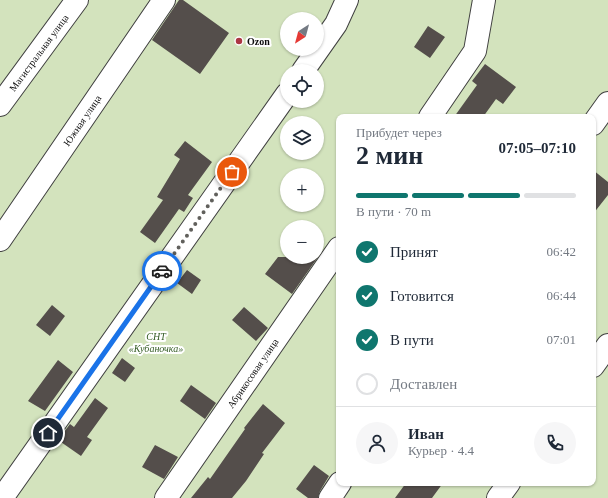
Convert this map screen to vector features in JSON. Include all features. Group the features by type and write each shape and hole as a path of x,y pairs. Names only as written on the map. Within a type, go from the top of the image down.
{"street":[{"name":"Магистральная улица","path":"0,105 77,0"},
{"name":"Южная улица","path":"0,240 164,0"},
{"path":"308,64 336,24 347,0"},
{"path":"432,114 476,51 484,0"},
{"path":"596,120 608,103"},
{"path":"2,498 280,104"},
{"name":"Абрикосовая улица","path":"166,498 336,252"},
{"path":"596,362 608,345"},
{"path":"330,498 338,486"},
{"path":"498,498 507,486"}],"green space":[{"name":"СНТ «Кубаночка»","path":"0,0 608,0 608,498 0,498"}],"building":[{"path":"179,0 183,0 229,33 200,74 152,40"},
{"path":"428,26 445,37 430,58 414,47"},
{"path":"485,64 516,87 503,104 496,99 485,114 456,114 477,85 472,81"},
{"path":"185,141 212,162 188,195 193,198 184,212 179,209 155,243 140,232 163,200 157,197 180,159 174,155"},
{"path":"596,172 608,182 608,195 596,210"},
{"path":"278,257 280,257 280,264 313,264 292,294 265,274"},
{"path":"187,270 201,280 192,294 177,283"},
{"path":"52,305 65,316 50,336 36,325"},
{"path":"244,307 268,328 256,341 232,320"},
{"path":"122,358 135,368 125,382 112,373"},
{"path":"58,360 73,372 45,411 28,401"},
{"path":"191,385 216,403 205,419 180,401"},
{"path":"95,398 108,408 87,437 92,440 81,456 58,440 70,424 74,427"},
{"path":"263,404 285,423 262,453 264,454 246,481 232,498 191,498 208,477 210,479 245,429 244,428"},
{"path":"155,445 178,457 164,479 142,467"},
{"path":"314,465 329,476 320,491 318,498 308,498 296,489"},
{"path":"404,486 441,486 432,498 395,498"}],"way so far":[{"path":"162,271 232,172"}],"place":[{"name":"Ozon","path":"239,41"}],"route":[{"path":"48,433 162,271"}]}
